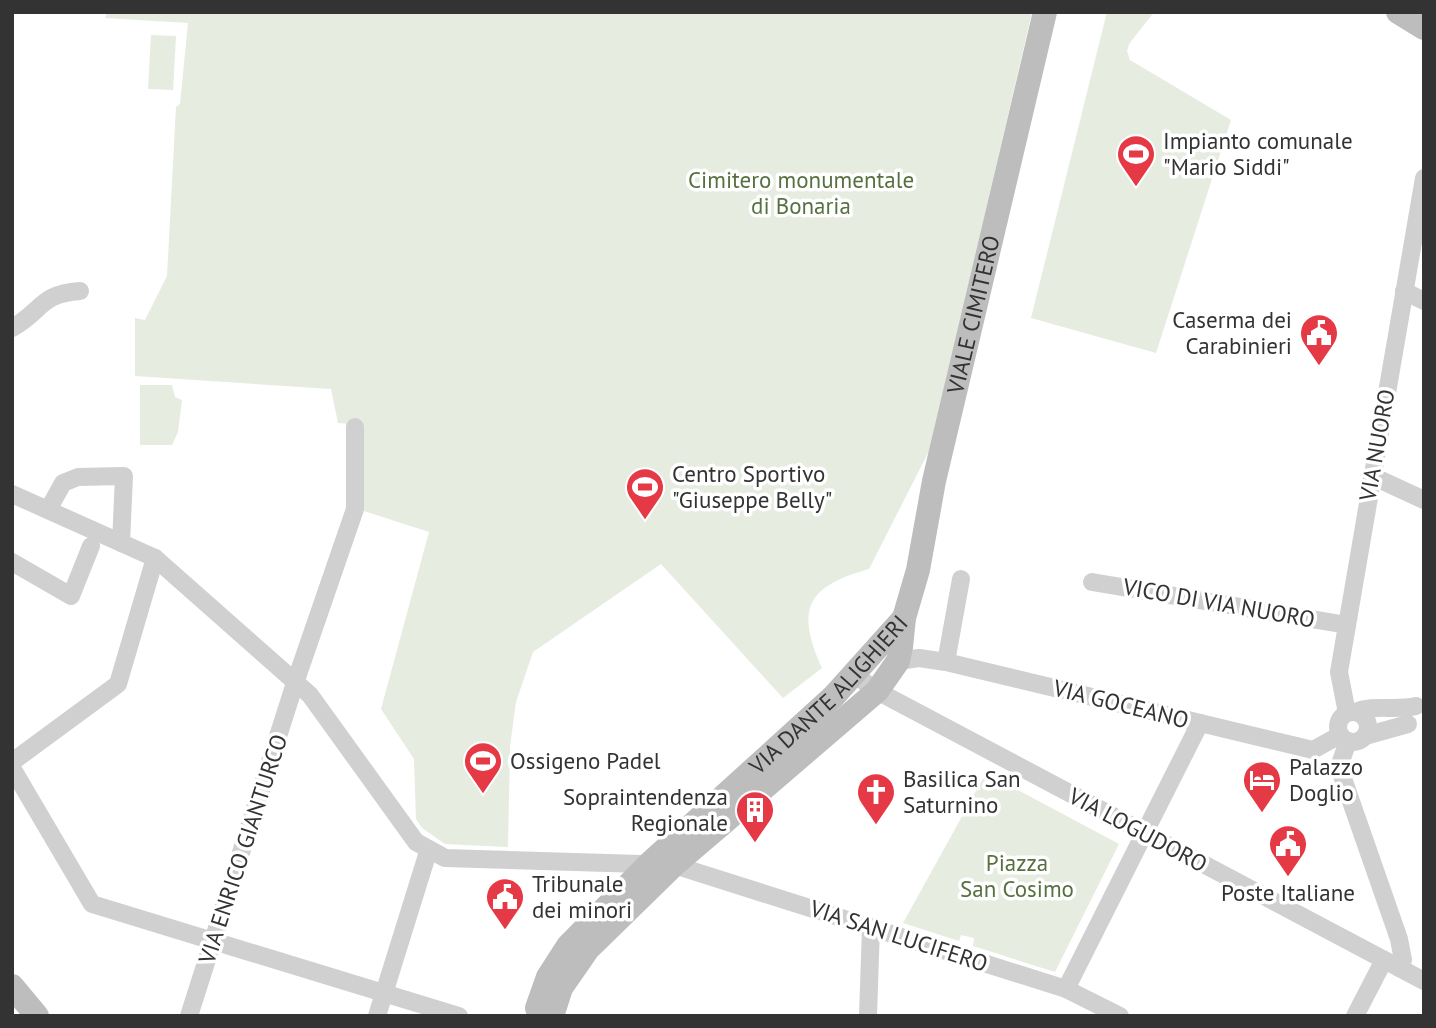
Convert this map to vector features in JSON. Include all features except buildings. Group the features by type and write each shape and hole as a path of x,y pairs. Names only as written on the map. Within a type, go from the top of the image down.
{"main road":[{"name":"VIALE CIMITERO","path":"904,618 918,570 933,481 1045,12"},
{"path":"1398,12 1424,28"},
{"name":"VIA DANTE ALIGHIERI","path":"552,1016 561,988 588,949 674,865 877,691 898,661 904,618"},
{"name":"VIA DANTE ALIGHIERI","path":"535,1016 548,976 568,946 649,864 855,675 904,618"},
{"path":"12,986 36,1015"}],"street":[{"name":"VIA NUORO","path":"1351,738 1367,722 1351,713 1339,672 1424,178"},
{"path":"12,328 22,323 46,299 62,292 79,291"},
{"path":"1404,291 1424,301"},
{"name":"VIA ENRICO GIANTURCO","path":"189,1016 295,682 355,509 355,427"},
{"path":"48,510 63,483 78,477 124,476 121,543"},
{"path":"1372,476 1424,500"},
{"path":"12,494 155,558 310,695 416,842 428,852 377,1016"},
{"path":"12,562 71,596 91,546"},
{"path":"12,762 118,684 155,558"},
{"path":"946,662 961,579"},
{"name":"VICO DI VIA NUORO","path":"1092,582 1347,625"},
{"name":"VIA GOCEANO","path":"898,661 919,658 946,662 1313,750 1351,738 1416,727"},
{"name":"VIA LOGUDORO","path":"855,675 877,691 1424,981"},
{"path":"1355,1016 1391,964 1403,960 1399,939 1339,767 1351,738 1338,723 1351,713 1366,707 1402,710 1420,698"},
{"path":"1416,727 1420,698"},
{"path":"1066,989 1200,723"},
{"path":"12,768 92,904 214,944 459,1016"},
{"name":"VIA SAN LUCIFERO","path":"428,852 445,858 674,865 1066,989 1120,1016"},
{"path":"868,1016 871,927"}],"green space":[{"name":"Cimitero monumentale di Bonaria","path":"107,12 1032,12 930,449 869,569 832,583 820,592 812,603 809,630 822,668 783,698 661,564 533,652 516,702 510,746 508,847 445,844 422,828 416,819 414,759 381,709 429,532 364,511 362,425 338,423 331,389 135,376 135,318 145,320 167,276 176,107 180,104 188,23 105,18"},
{"name":"Impianto comunale \"Mario Siddi\"","path":"1107,12 1154,12 1129,44 1127,51 1130,60 1231,120 1156,353 1031,318"},
{"path":"151,35 176,36 173,90 148,89"},
{"path":"140,385 172,385 175,397 182,400 178,432 172,445 140,445"},
{"name":"Piazza San Cosimo","path":"986,773 1119,844 1055,972 973,946 974,938 961,935 959,941 903,923"}],"place":[{"name":"Impianto comunale \"Mario Siddi\"","path":"1136,188"},
{"name":"Caserma dei Carabinieri","path":"1319,367"},
{"name":"Centro Sportivo \"Giuseppe Belly\"","path":"645,521"},
{"name":"Ossigeno Padel","path":"483,795"},
{"name":"Palazzo Doglio","path":"1262,814"},
{"name":"Basilica San Saturnino","path":"876,826"},
{"name":"Sopraintendenza Regionale","path":"755,844"},
{"name":"Poste Italiane","path":"1288,878"},
{"name":"Tribunale dei minori","path":"505,931"}]}
